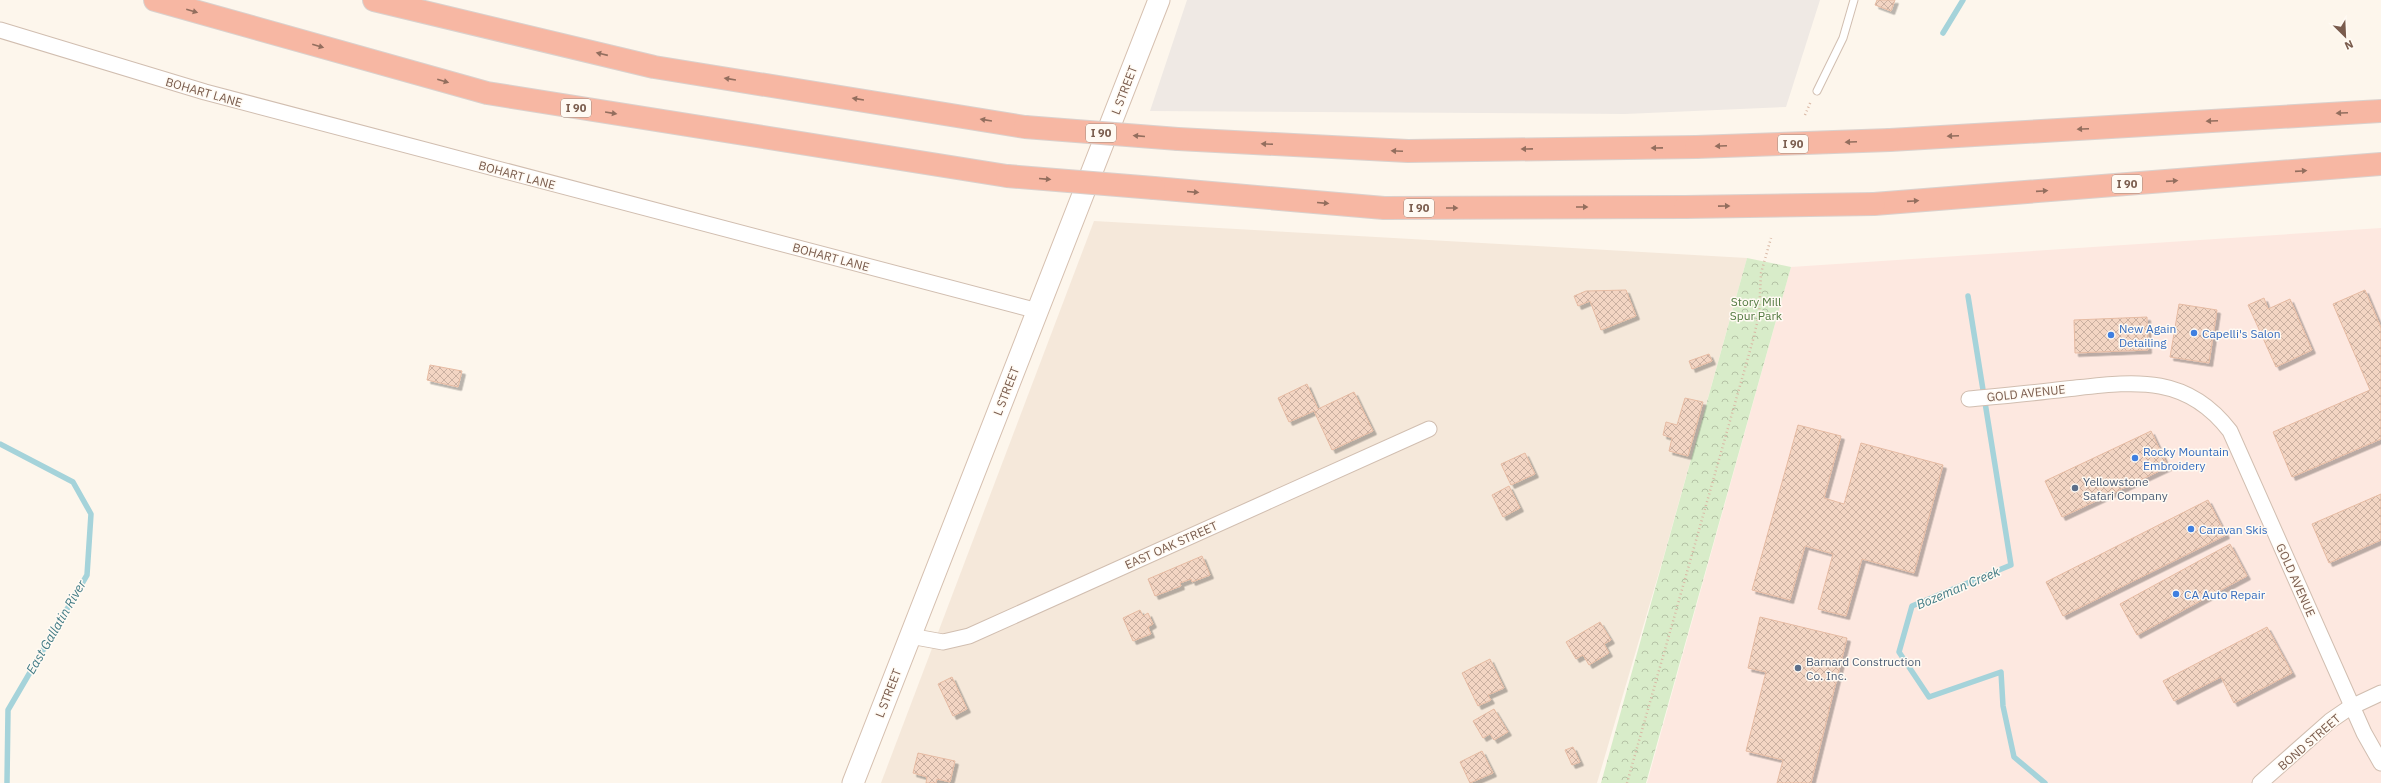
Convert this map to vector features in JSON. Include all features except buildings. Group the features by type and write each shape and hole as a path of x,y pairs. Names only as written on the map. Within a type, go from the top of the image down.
{"highway":[{"name":"I 90","path":"155,0 487,93 1007,176 1384,208 1685,207 1874,204 2381,164"},
{"name":"I 90","path":"374,0 654,67 1025,126 1178,139 1408,151 1696,147 1890,140 2381,111"}],"street":[{"name":"L STREET","path":"853,783 1159,0"},
{"name":"BOHART LANE","path":"0,30 227,98 1038,311"},
{"name":"GOLD AVENUE","path":"1969,399 2129,382 2145,383 2186,394 2216,413 2230,431 2352,707 2364,733 2381,762"},
{"name":"EAST OAK STREET","path":"910,636 943,642 969,636 1429,429"},
{"name":"BOND STREET","path":"2260,783 2330,721 2352,707 2381,693"}],"lane":[{"path":"1817,91 1843,38 1854,0"}],"path":[{"path":"1627,783 1753,340 1759,315 1761,273 1771,238"}],"shaded area":[{"path":"1187,0 1820,0 1786,107 1625,114 1150,111"},
{"path":"1094,221 1747,258 1663,559 1597,783 881,783"},
{"path":"2381,228 2381,783 1647,783 1791,267"}],"green space":[{"name":"Story Mill Spur Park","path":"1747,258 1791,267 1646,783 1601,783"}],"waterway":[{"name":"Bozeman Creek","path":"1943,33 1963,0"},
{"name":"Bozeman Creek","path":"1968,296 2011,565 1912,606 1899,652 1929,697 2001,672 2003,706 2014,757 2045,783"},
{"name":"East Gallatin River","path":"0,444 73,482 91,514 87,575 8,710 7,783"}],"place":[{"name":"Capelli's Salon","path":"2194,333"},
{"name":"New Again Detailing","path":"2111,335"},
{"name":"Rocky Mountain Embroidery","path":"2135,458"},
{"name":"Yellowstone Safari Company","path":"2075,488"},
{"name":"Caravan Skis","path":"2191,529"},
{"name":"CA Auto Repair","path":"2176,594"},
{"name":"Barnard Construction Co. Inc.","path":"1798,668"}]}
